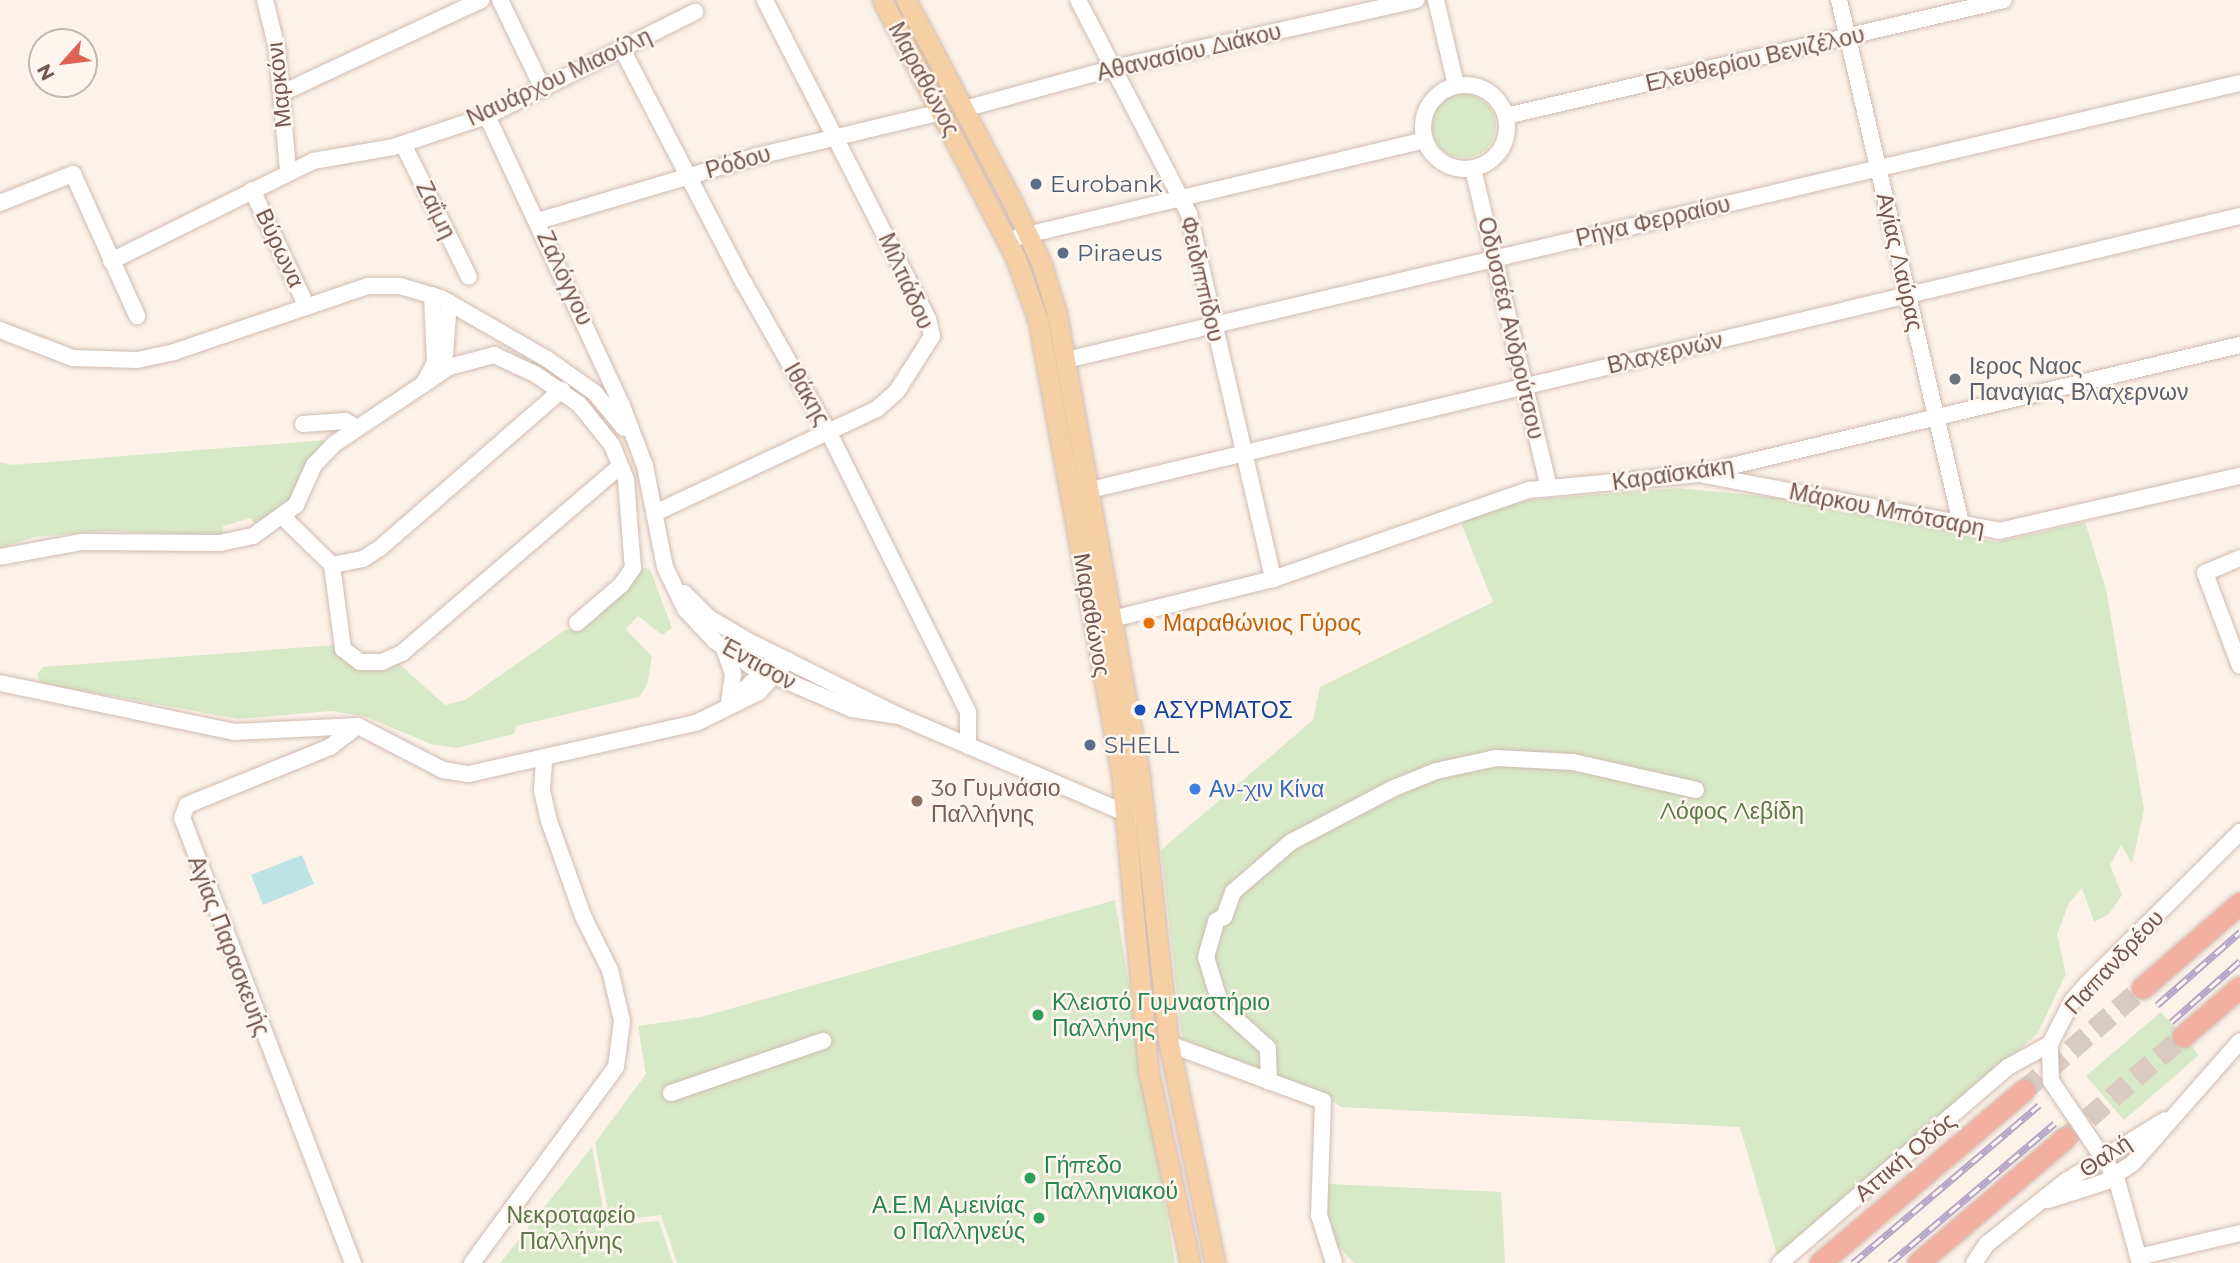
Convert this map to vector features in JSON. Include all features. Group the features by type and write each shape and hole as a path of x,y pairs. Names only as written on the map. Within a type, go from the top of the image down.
{"highway":[{"path":"2142,988 2240,902"},
{"path":"2183,1036 2240,987"},
{"name":"Αττική Οδός","path":"1820,1263 2024,1090"},
{"path":"1918,1263 2066,1138 1939,1263"},
{"path":"1802,1263 1930,1171"}],"main road":[{"name":"Μαραθώνος","path":"882,0 1007,242 1038,320 1118,752 1140,1020 1190,1263"},
{"name":"Μαραθώνος","path":"906,0 1028,233 1050,289 1090,490 1144,820 1169,1044 1215,1263"}],"street":[{"name":"Μαρκόνι","path":"265,0 275,35 288,171"},
{"path":"282,93 481,0"},
{"path":"500,0 543,89"},
{"name":"Μιλτιάδου","path":"654,513 829,433 891,397 927,348 932,331 836,136 765,0"},
{"name":"Φειδιππίδου","path":"1078,0 1189,215 1273,579"},
{"name":"Αθανασίου Διάκου","path":"964,109 1114,68 1416,0"},
{"path":"1436,0 1456,85"},
{"name":"Αγίας Λαύρας","path":"1839,0 1961,523"},
{"name":"Ελευθερίου Βενιζέλου","path":"1506,116 1848,39 2004,0"},
{"name":"Ναυάρχου Μιαούλη","path":"111,261 288,171 323,158 402,144 487,116 695,12"},
{"name":"Ιθάκης","path":"622,49 687,176 829,433 968,712 968,746"},
{"name":"Ρήγα Φερραίου","path":"1066,360 2240,83"},
{"path":"1456,85 1474,85 1491,93 1506,116 1507,135 1498,153 1473,169 1449,166 1438,160 1424,140 1426,110 1438,94 1456,85"},
{"name":"Ρόδου","path":"538,220 836,136 941,112"},
{"name":"Ζαλόγγου","path":"487,116 538,220 637,444"},
{"path":"1007,242 1028,233 1424,140"},
{"name":"Ζαΐμη","path":"402,144 469,276"},
{"name":"Οδυσσέα Ανδρούτσου","path":"1473,169 1549,488"},
{"path":"0,203 72,174 137,316"},
{"name":"Βύρωνα","path":"252,190 307,307"},
{"name":"Βλαχερνών","path":"1090,490 2240,216"},
{"path":"0,330 73,358 137,360 174,352 382,285 432,295 449,302 583,383 637,444"},
{"path":"425,382 435,362 432,295"},
{"path":"449,302 444,340 449,367"},
{"name":"Καραϊσκάκη","path":"1112,619 1273,579 1488,502 1549,488 1698,474 2240,345"},
{"path":"0,557 109,540 234,541 284,518 299,499 318,459 357,428 449,367 494,355 562,390 602,430 620,466 629,492 633,568 621,585 576,623"},
{"path":"332,565 363,559 380,548 562,390"},
{"path":"303,424 345,421 357,428"},
{"name":"Έντισον","path":"637,444 663,561 691,617 724,649 769,674 852,709 899,716"},
{"path":"284,518 332,565 343,649 360,662 389,660 620,466"},
{"name":"Μάρκου Μπότσαρη","path":"1698,474 1999,531 2240,476"},
{"path":"2240,558 2205,573 2240,666"},
{"name":"Έντισον","path":"663,561 702,613 782,657 899,716 1144,820"},
{"path":"724,649 733,674 729,706"},
{"path":"0,683 234,732 358,726 454,772 482,772 687,726 729,706 769,674 782,657"},
{"name":"Αγίας Παρασκευής","path":"353,1263 182,818 187,806 330,747 358,726"},
{"path":"1269,1082 1268,1048 1221,1006 1206,957 1216,921 1224,917 1233,892 1292,842 1394,788 1436,771 1496,758 1573,762 1696,790"},
{"path":"472,1263 616,1067 622,1021 610,970 583,916 549,821 542,790 544,760"},
{"name":"Παπανδρέου","path":"2139,1260 2116,1177 2057,1095 2048,1072 2050,1044 2072,1001 2087,984 2240,832"},
{"path":"671,1093 823,1041"},
{"name":"Θαλή","path":"2048,1200 2116,1177 2148,1147 2167,1119 2240,1041"},
{"path":"1169,1044 1323,1101 1319,1215 1334,1263"},
{"path":"1780,1263 2008,1067 2050,1044"},
{"name":"Θαλή","path":"1974,1263 1987,1244 2048,1200 2066,1181 2167,1119"},
{"path":"2139,1260 2240,1233"}],"green space":[{"path":"1464,94 1482,100 1490,108 1496,126 1490,144 1482,152 1464,158 1446,152 1438,144 1432,126 1438,108 1446,100"},
{"path":"326,440 299,475 297,497 256,528 251,518 223,526 223,536 104,531 35,537 0,548 0,462 12,465"},
{"name":"Λόφος Λεβίδη","path":"1677,488 1782,498 1997,542 2085,522 2106,589 2144,810 2132,863 2121,845 2110,865 2122,895 2109,914 2094,922 2082,888 2069,903 2057,934 2066,974 2038,1033 1894,1162 1778,1258 1740,1127 1341,1107 1324,1095 1182,1039 1161,850 1313,720 1320,687 1493,602 1459,518 1528,500"},
{"path":"643,568 650,569 672,628 662,635 638,616 626,629 652,657 647,685 639,697 516,726 514,734 457,748 431,744 364,716 331,711 239,719 40,683 37,674 43,667 335,645 387,667 399,664 445,705 465,700 565,630 580,629 630,586"},
{"path":"1115,900 1175,1263 677,1263 661,1215 610,1221 595,1143 646,1074 638,1026 701,1017"},
{"path":"2161,1012 2199,1055 2124,1120 2086,1076"},
{"name":"Νεκροταφείο Παλλήνης","path":"592,1147 606,1226 659,1221 673,1263 500,1263"},
{"path":"1329,1184 1501,1192 1505,1263 1354,1263 1332,1240 1327,1216"}],"water":[{"path":"302,855 314,884 263,905 251,875"}],"tunnel":[{"path":"2024,1090 2142,988"},
{"path":"2065,1138 2183,1036"}],"railway":[{"path":"2157,1005 2240,932"},
{"path":"2171,1022 2240,961"},
{"path":"1853,1263 2039,1105"},
{"path":"1890,1263 2055,1123"}],"place":[{"name":"Eurobank","path":"1036,184"},
{"name":"Piraeus","path":"1063,253"},
{"name":"Ιερος Ναος Παναγιας Βλαχερνων","path":"1955,379"},
{"name":"Μαραθώνιος Γύρος","path":"1149,623"},
{"name":"ΑΣΥΡΜΑΤΟΣ","path":"1140,710"},
{"name":"SHELL","path":"1090,745"},
{"name":"Αν-χιν Κίνα","path":"1195,789"},
{"name":"3ο Γυμνάσιο Παλλήνης","path":"917,801"},
{"name":"Κλειστό Γυμναστήριο Παλλήνης","path":"1038,1015"},
{"name":"Γήπεδο Παλληνιακού","path":"1030,1178"},
{"name":"Α.Ε.Μ Αμεινίας ο Παλληνεύς","path":"1039,1218"}]}
